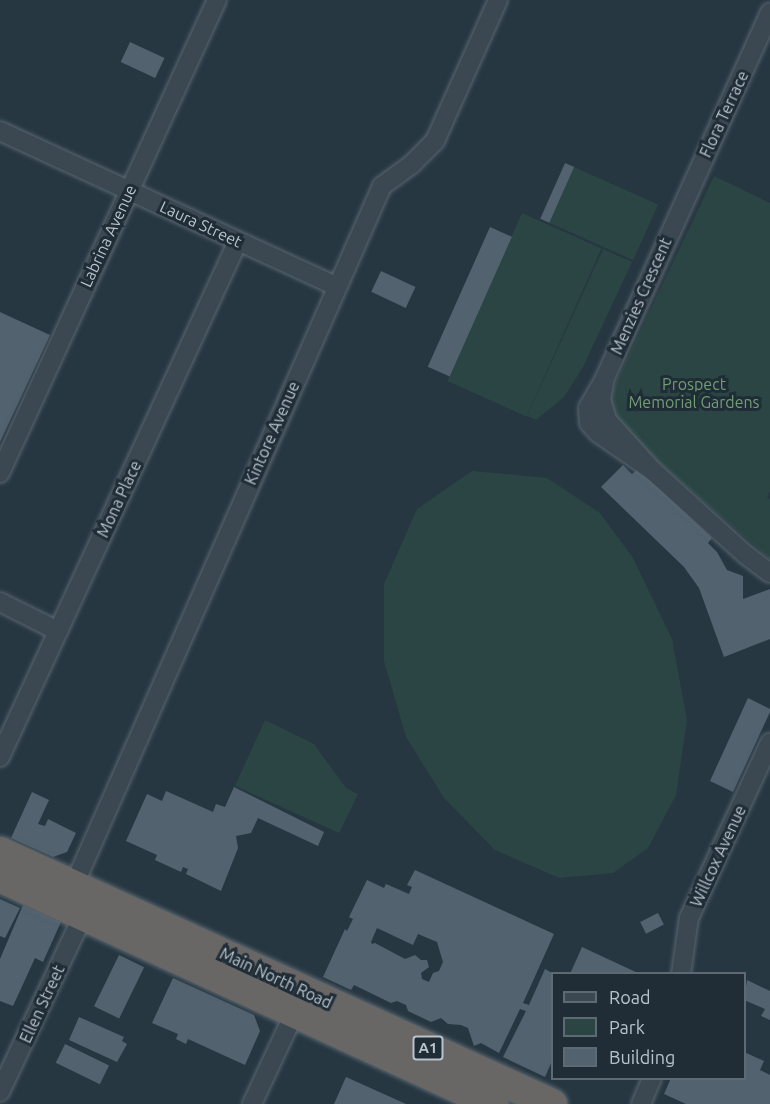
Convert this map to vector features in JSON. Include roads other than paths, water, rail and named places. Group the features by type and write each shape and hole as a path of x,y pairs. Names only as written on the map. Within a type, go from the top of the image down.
{"highway":[{"name":"Main North Road","path":"0,852 74,885 300,1002 478,1101"},
{"name":"Main North Road","path":"0,877 83,916 552,1104"}],"street":[{"name":"Labrina Avenue","path":"0,473 217,0"},
{"name":"Kintore Avenue","path":"74,885 382,186 411,165 435,141 498,0"},
{"name":"Flora Terrace","path":"677,215 770,12"},
{"name":"Laura Street","path":"0,131 336,286"},
{"name":"Menzies Crescent","path":"677,215 605,378 601,400 607,420 653,471 746,555 770,573"},
{"name":"Mona Place","path":"0,757 238,241"},
{"path":"0,602 58,631"},
{"name":"Willcox Avenue","path":"681,972 689,918 770,743"},
{"name":"Ellen Street","path":"0,1092 83,916"},
{"path":"252,1104 300,1002"},
{"path":"640,1104 651,1080"}],"park label":[{"name":"Prospect Memorial Gardens","path":"694,393"}]}
